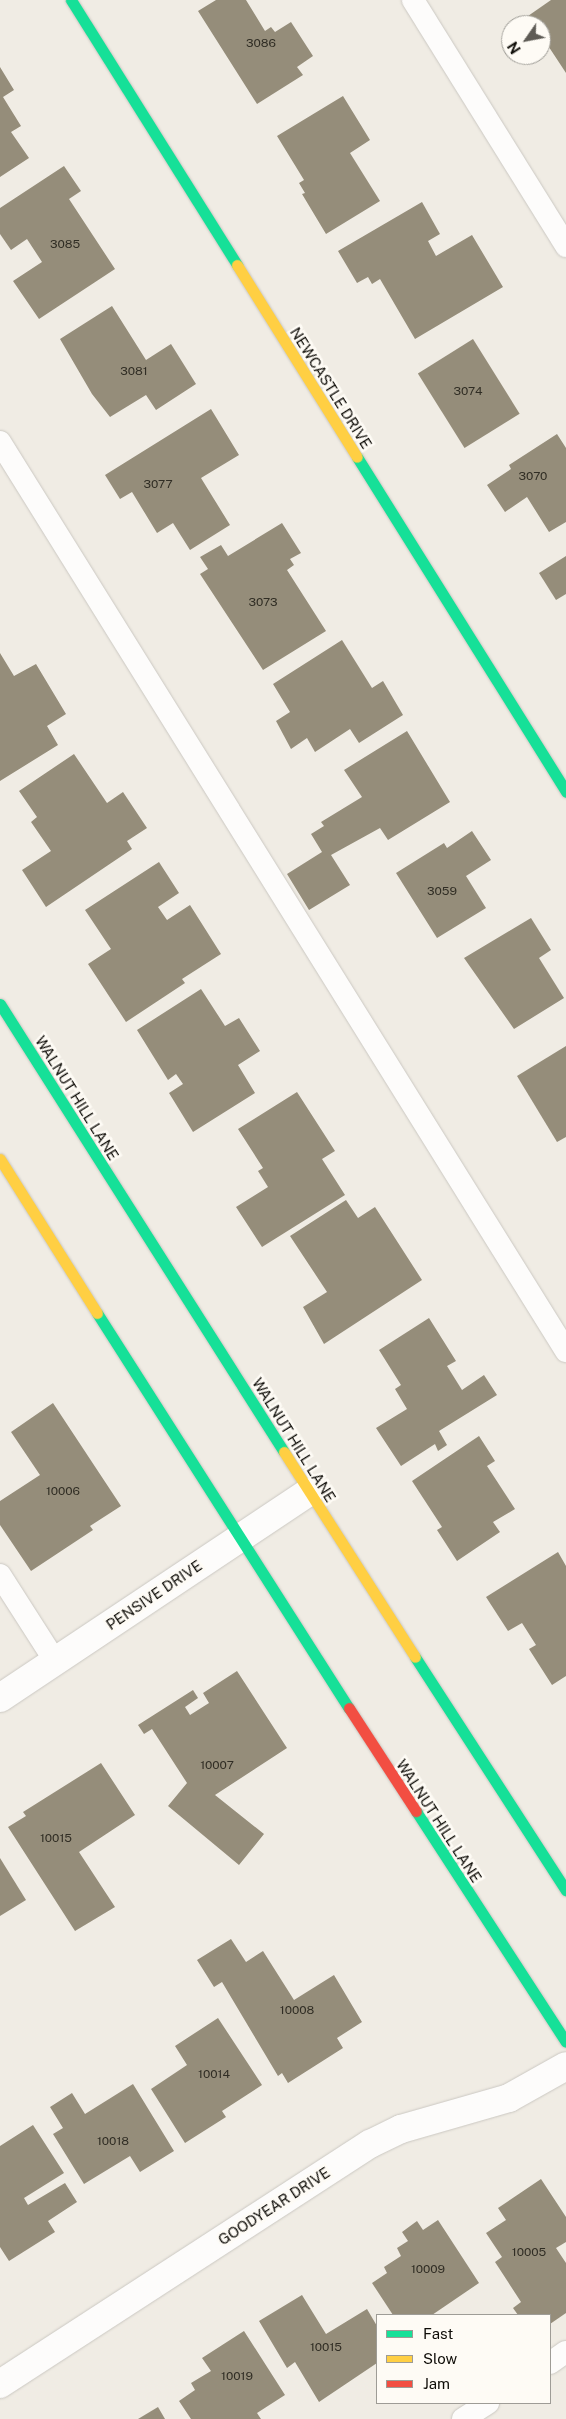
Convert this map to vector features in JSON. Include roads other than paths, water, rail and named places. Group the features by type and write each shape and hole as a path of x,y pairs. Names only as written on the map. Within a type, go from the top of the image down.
{"main road":[{"name":"NEWCASTLE DRIVE","path":"71,0 566,792"},
{"name":"WALNUT HILL LANE","path":"0,1004 308,1492 566,1890"},
{"name":"WALNUT HILL LANE","path":"0,1159 238,1538 566,2042"}],"street":[{"name":"PENSIVE DRIVE","path":"0,1698 308,1492"},
{"name":"GOODYEAR DRIVE","path":"0,2384 370,2144 401,2129 509,2098 566,2066"}],"lane":[{"path":"413,0 566,246"},
{"path":"0,442 566,1352"},
{"path":"0,1575 55,1661"},
{"path":"551,2362 566,2352"},
{"path":"463,2419 486,2404"}]}
